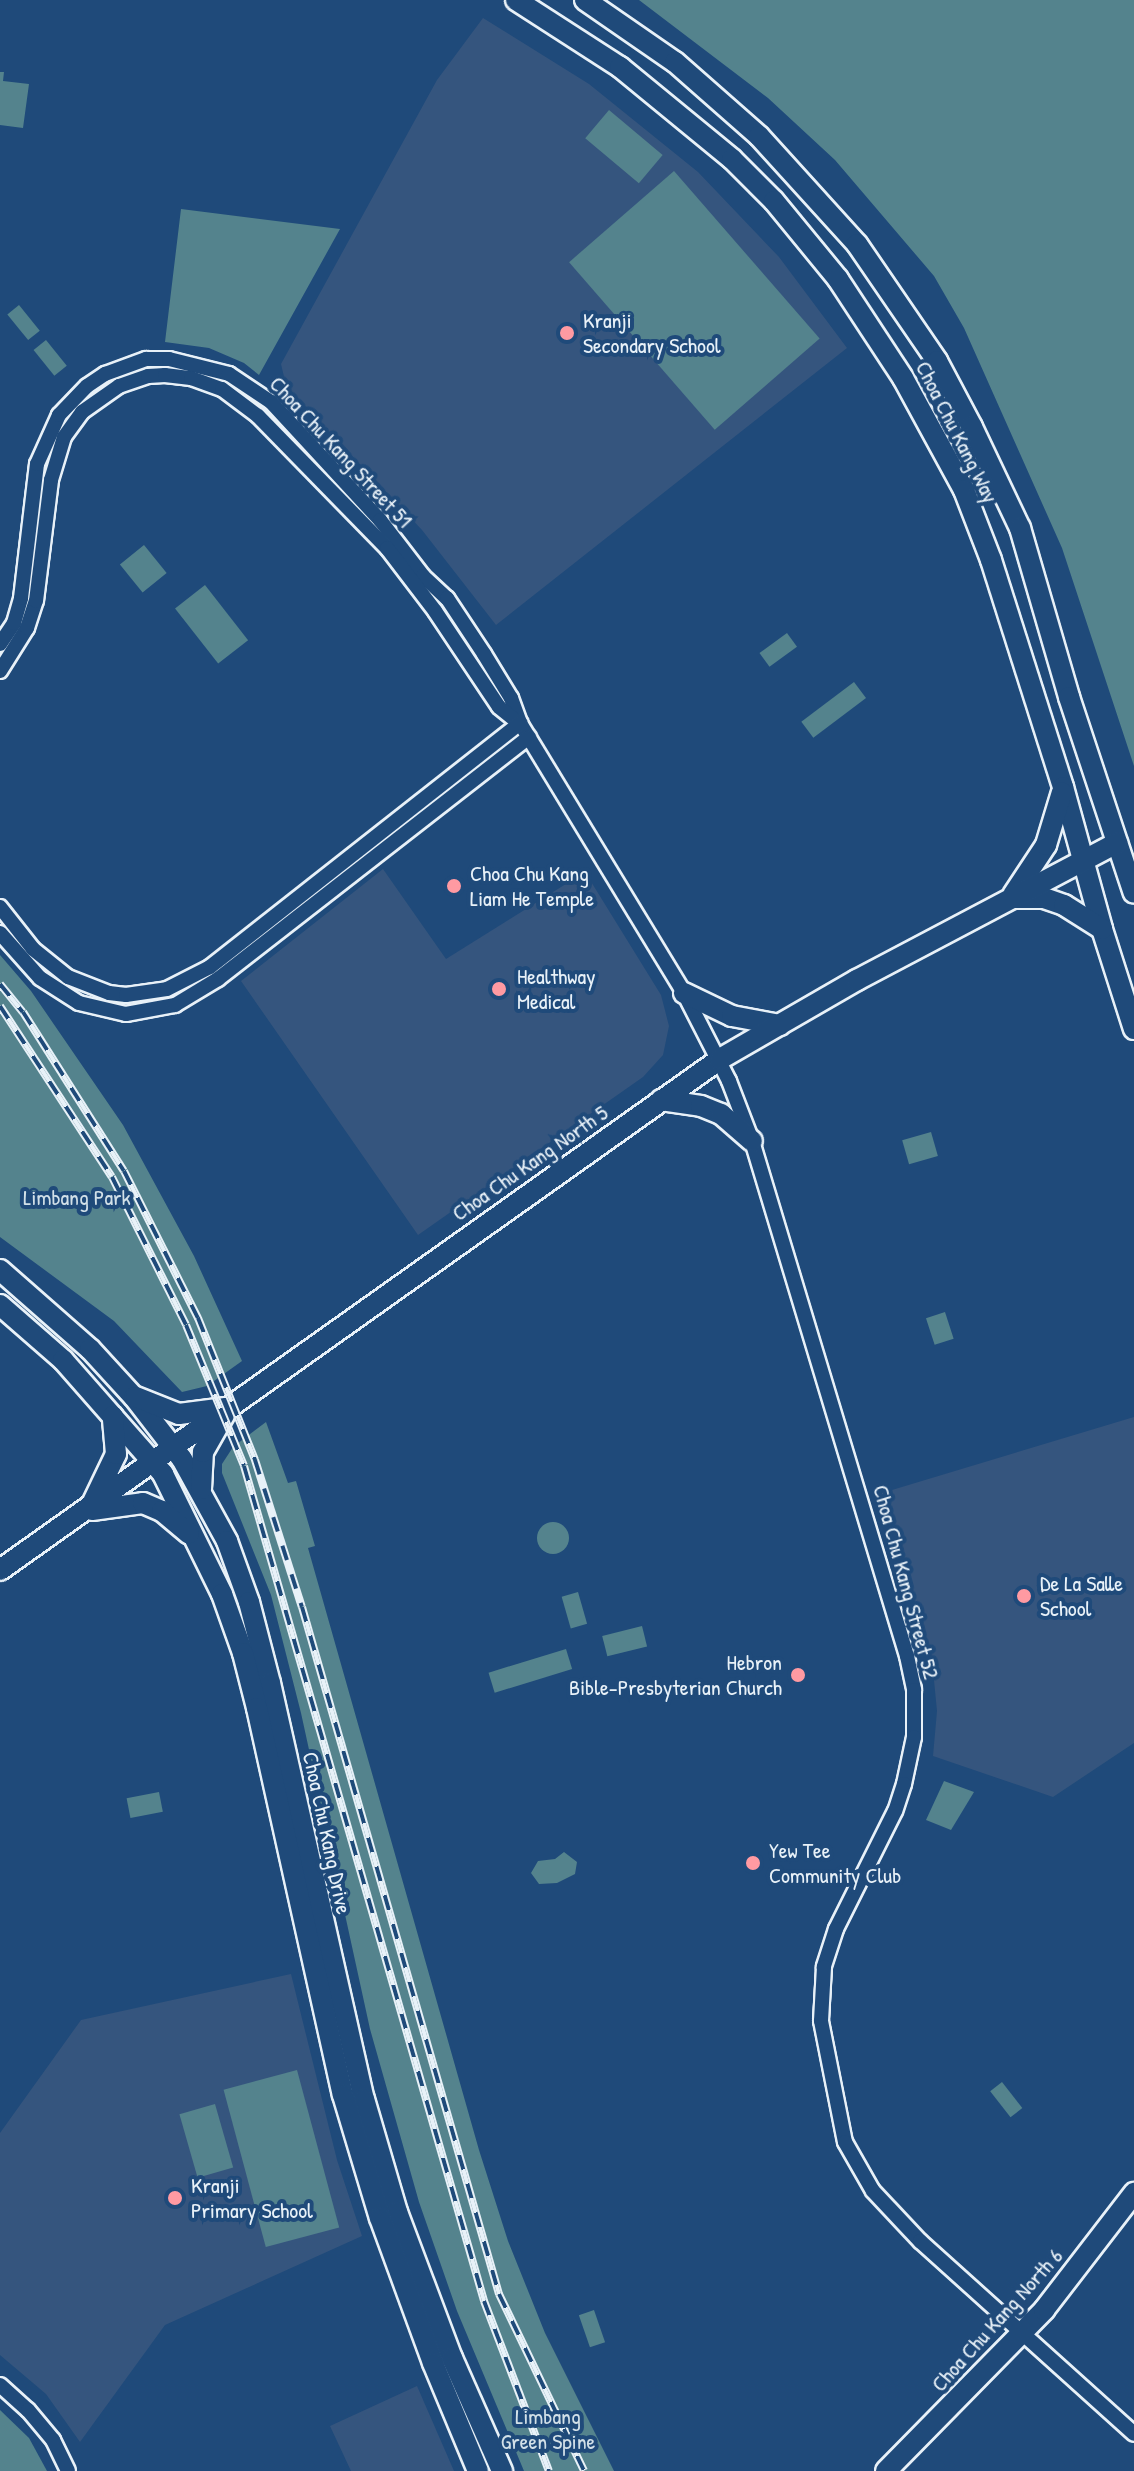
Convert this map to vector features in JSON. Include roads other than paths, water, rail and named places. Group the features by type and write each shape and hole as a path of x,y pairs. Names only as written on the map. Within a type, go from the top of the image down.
{"main road":[{"name":"Choa Chu Kang Way","path":"516,0 620,67 732,159 774,201 873,328 964,490 991,560 1134,1027"},
{"name":"Choa Chu Kang Way","path":"585,0 675,62 759,136 857,244 920,335 972,427 1020,528 1069,697 1134,893"},
{"path":"1011,899 1046,845 1063,787"},
{"name":"Choa Chu Kang North 5","path":"0,1570 88,1511 720,1059 1117,843"},
{"path":"1011,899 1044,898 1064,905 1102,929"},
{"path":"684,993 732,1016 780,1025"},
{"path":"661,1100 701,1106 721,1114 752,1141"},
{"name":"Choa Chu Kang Drive","path":"0,1270 90,1349 134,1397 201,1491 227,1541 249,1602 360,2084 397,2212 452,2358 502,2471"},
{"name":"Choa Chu Kang Drive","path":"0,1305 63,1360 163,1474 196,1540 243,1653 343,2095 380,2218 444,2391 478,2471"},
{"path":"134,1397 179,1414 228,1408"},
{"path":"201,1491 203,1452 228,1408"},
{"path":"88,1511 116,1454 113,1416"},
{"path":"88,1511 143,1503 162,1511 196,1540"},
{"name":"Choa Chu Kang North 6","path":"886,2471 1021,2333 1077,2269 1134,2193"}],"street":[{"name":"Choa Chu Kang Street 51","path":"0,644 14,623 21,598 37,464 59,415 87,386 105,374 146,359 169,359 229,374 271,402 380,520 423,576 447,598 511,698 520,723 684,993 720,1059"},
{"name":"Choa Chu Kang Street 51","path":"0,671 27,628 36,601 51,480 64,437 82,412 119,386 148,376 165,375 191,378 222,389 258,416 387,548 435,611 499,707 520,723"},
{"path":"0,907 33,949 68,977 109,993 126,995 167,989 210,967 520,723"},
{"path":"0,933 40,978 79,1003 126,1014 175,1005 218,979 529,737"},
{"name":"Choa Chu Kang Street 52","path":"720,1059 752,1141 900,1629 914,1690 914,1737 904,1784 895,1811 836,1929 824,1967 821,2021 838,2119 851,2156 873,2191 920,2241 1134,2434"},
{"path":"0,2385 28,2410 53,2440 68,2471"}],"railway":[{"path":"0,984 23,1012 124,1171 198,1318 255,1460 302,1607 499,2294 584,2471"},
{"path":"0,1006 112,1177 186,1325 244,1466 484,2301 549,2471"}],"place":[{"name":"Kranji Secondary School","path":"567,333"},
{"name":"Choa Chu Kang Liam He Temple","path":"454,886"},
{"name":"Healthway Medical","path":"499,989"},
{"name":"De La Salle School","path":"1024,1596"},
{"name":"Hebron Bible-Presbyterian Church","path":"798,1675"},
{"name":"Yew Tee Community Club","path":"753,1863"},
{"name":"Kranji Primary School","path":"175,2198"}],"park label":[{"name":"Limbang Park","path":"77,1198"},
{"name":"Limbang Green Spine","path":"548,2428"}]}
